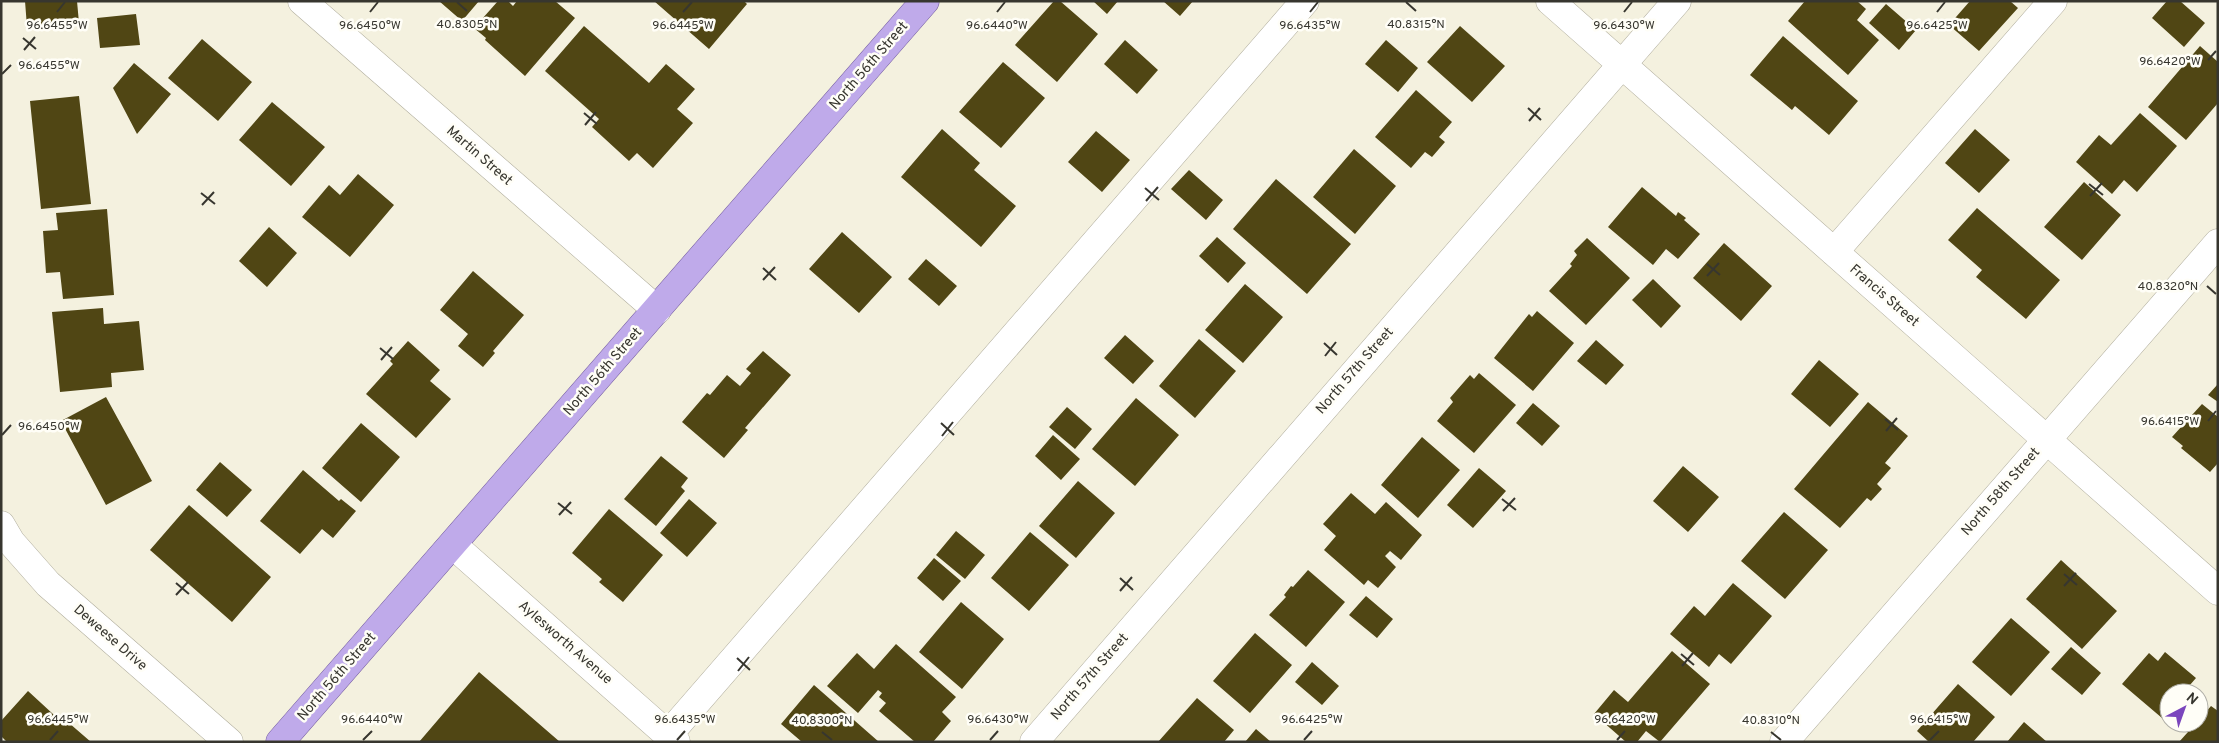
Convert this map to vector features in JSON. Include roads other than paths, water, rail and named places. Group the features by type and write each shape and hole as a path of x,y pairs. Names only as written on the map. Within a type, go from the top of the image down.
{"main road":[{"name":"North 56th Street","path":"280,742 925,1"}],"street":[{"name":"Martin Street","path":"302,1 657,310"},
{"path":"672,738 1305,1"},
{"name":"Francis Street","path":"1550,1 2218,591"},
{"name":"North 57th Street","path":"1034,742 1677,1"},
{"path":"1834,252 2053,1"},
{"name":"North 58th Street","path":"1784,742 2218,243"},
{"name":"Deweese Drive","path":"1,525 11,542 48,584 229,742"},
{"name":"Aylesworth Avenue","path":"453,545 672,738"}]}
